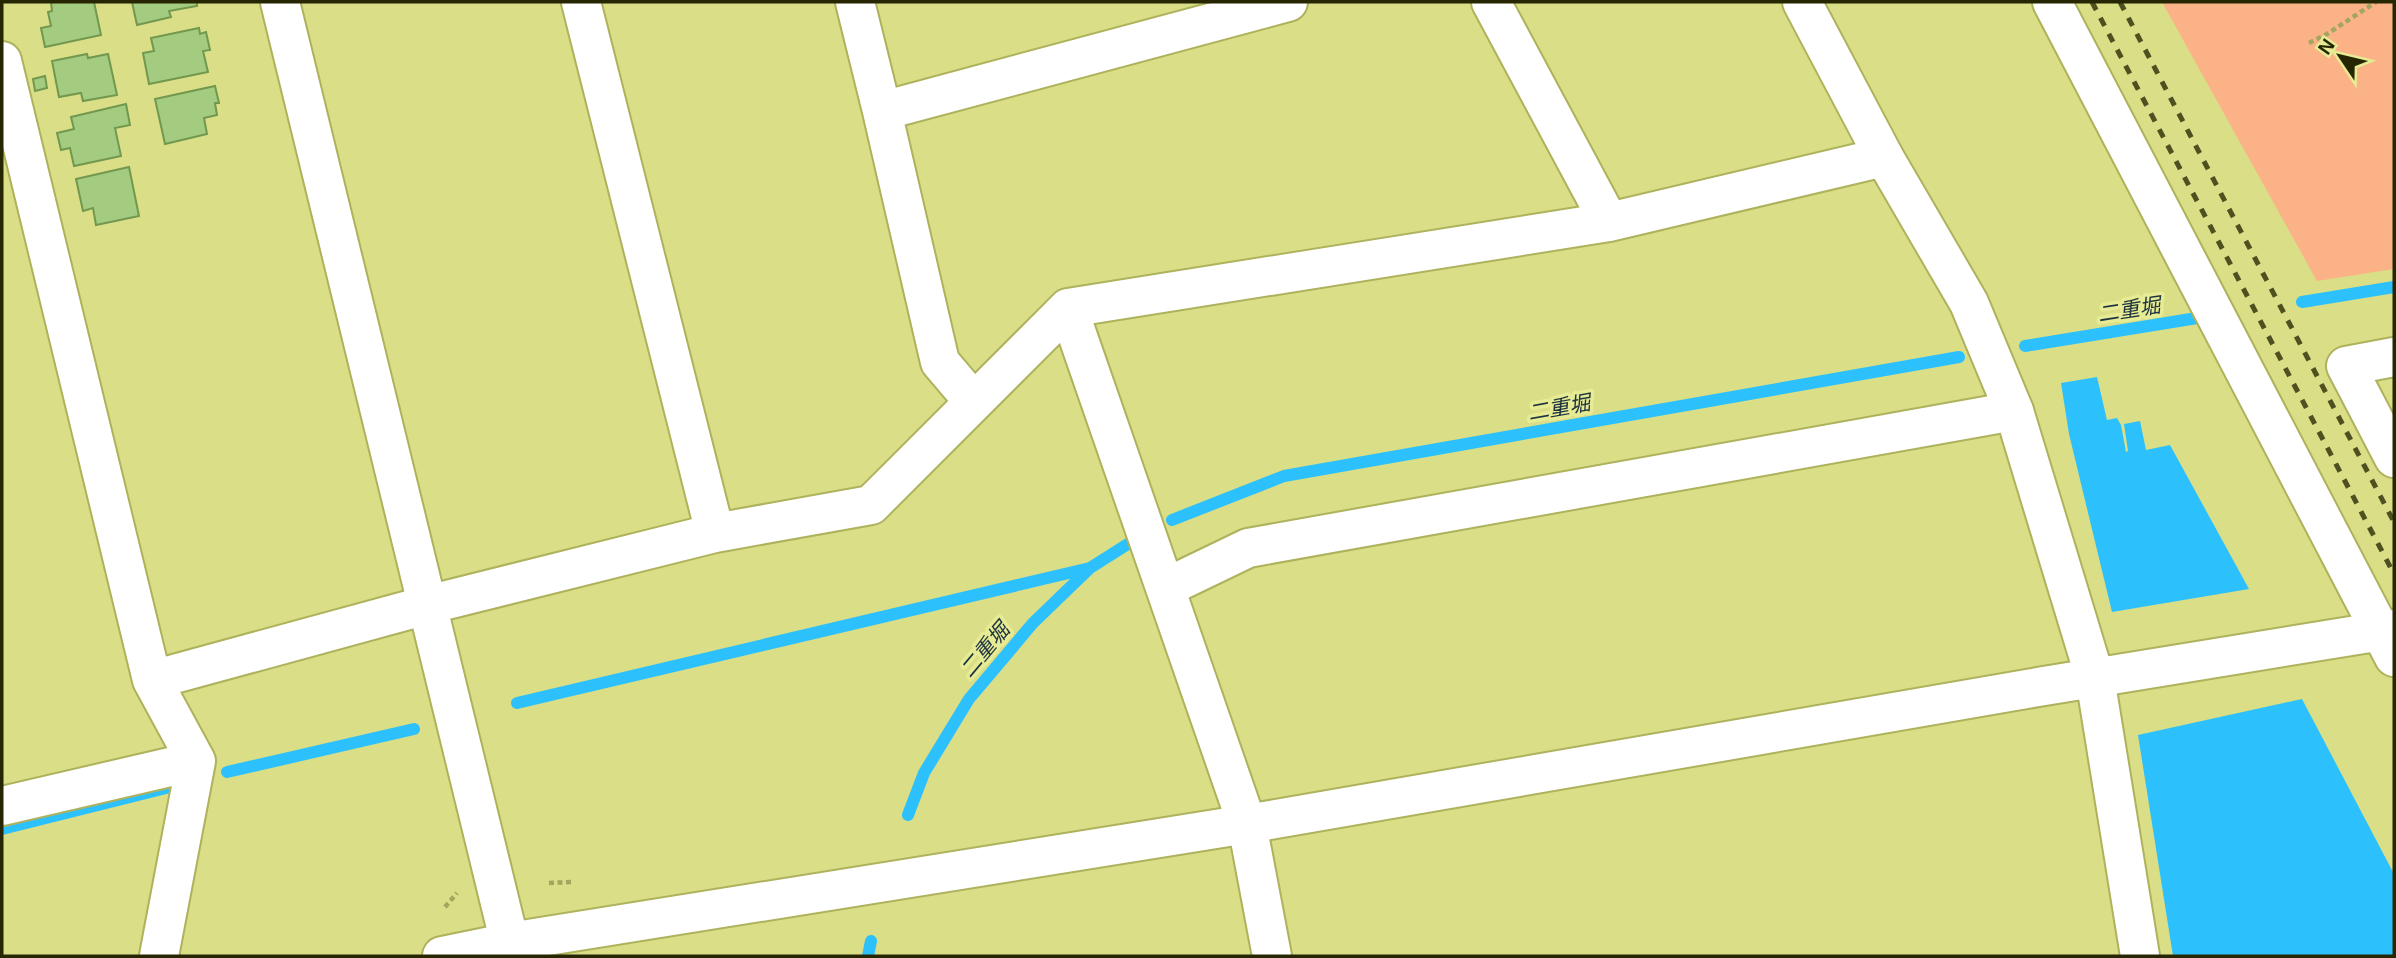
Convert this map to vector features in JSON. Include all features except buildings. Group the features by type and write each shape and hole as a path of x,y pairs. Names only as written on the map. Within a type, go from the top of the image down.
{"street":[{"path":"279,2 512,949"},
{"path":"581,2 715,533"},
{"path":"855,2 940,362 974,402"},
{"path":"881,111 1288,2"},
{"path":"1491,2 1609,222"},
{"path":"1802,2 1884,157 1969,303 2014,411 2095,678 2140,956"},
{"path":"442,956 512,949 2095,678 2390,639 2052,2"},
{"path":"2,61 152,680 196,761 159,956"},
{"path":"152,680 427,605 715,533 872,505 1068,308 1609,222 1884,157"},
{"path":"1068,308 1247,824 1272,956"},
{"path":"2394,357 2346,366 2394,458"},
{"path":"1165,588 1248,548 2014,411"},
{"path":"2,806 196,761"}],"path":[{"path":"2309,43 2376,2"},
{"path":"549,883 571,882"},
{"path":"445,907 458,892"}],"shaded area":[{"path":"2162,2 2394,2 2394,269 2317,281"}],"water":[{"path":"2097,377 2107,420 2117,418 2126,452 2124,424 2140,421 2146,450 2170,445 2249,589 2112,612 2069,434 2061,383"},
{"path":"2302,699 2394,874 2394,956 2173,956 2138,735"}],"waterway":[{"name":"二重堀","path":"2302,302 2394,287"},
{"name":"二重堀","path":"2025,346 2197,318"},
{"name":"二重堀","path":"1172,520 1284,476 1959,357"},
{"name":"二重堀","path":"908,815 924,773 969,699 1033,623 1090,568 1131,542"},
{"path":"517,703 1090,568"},
{"path":"227,772 414,729"},
{"path":"2,829 182,784"},
{"name":"二重堀","path":"868,956 871,941"}],"railway":[{"path":"2092,2 2394,574"},
{"path":"2120,2 2394,522"}]}
